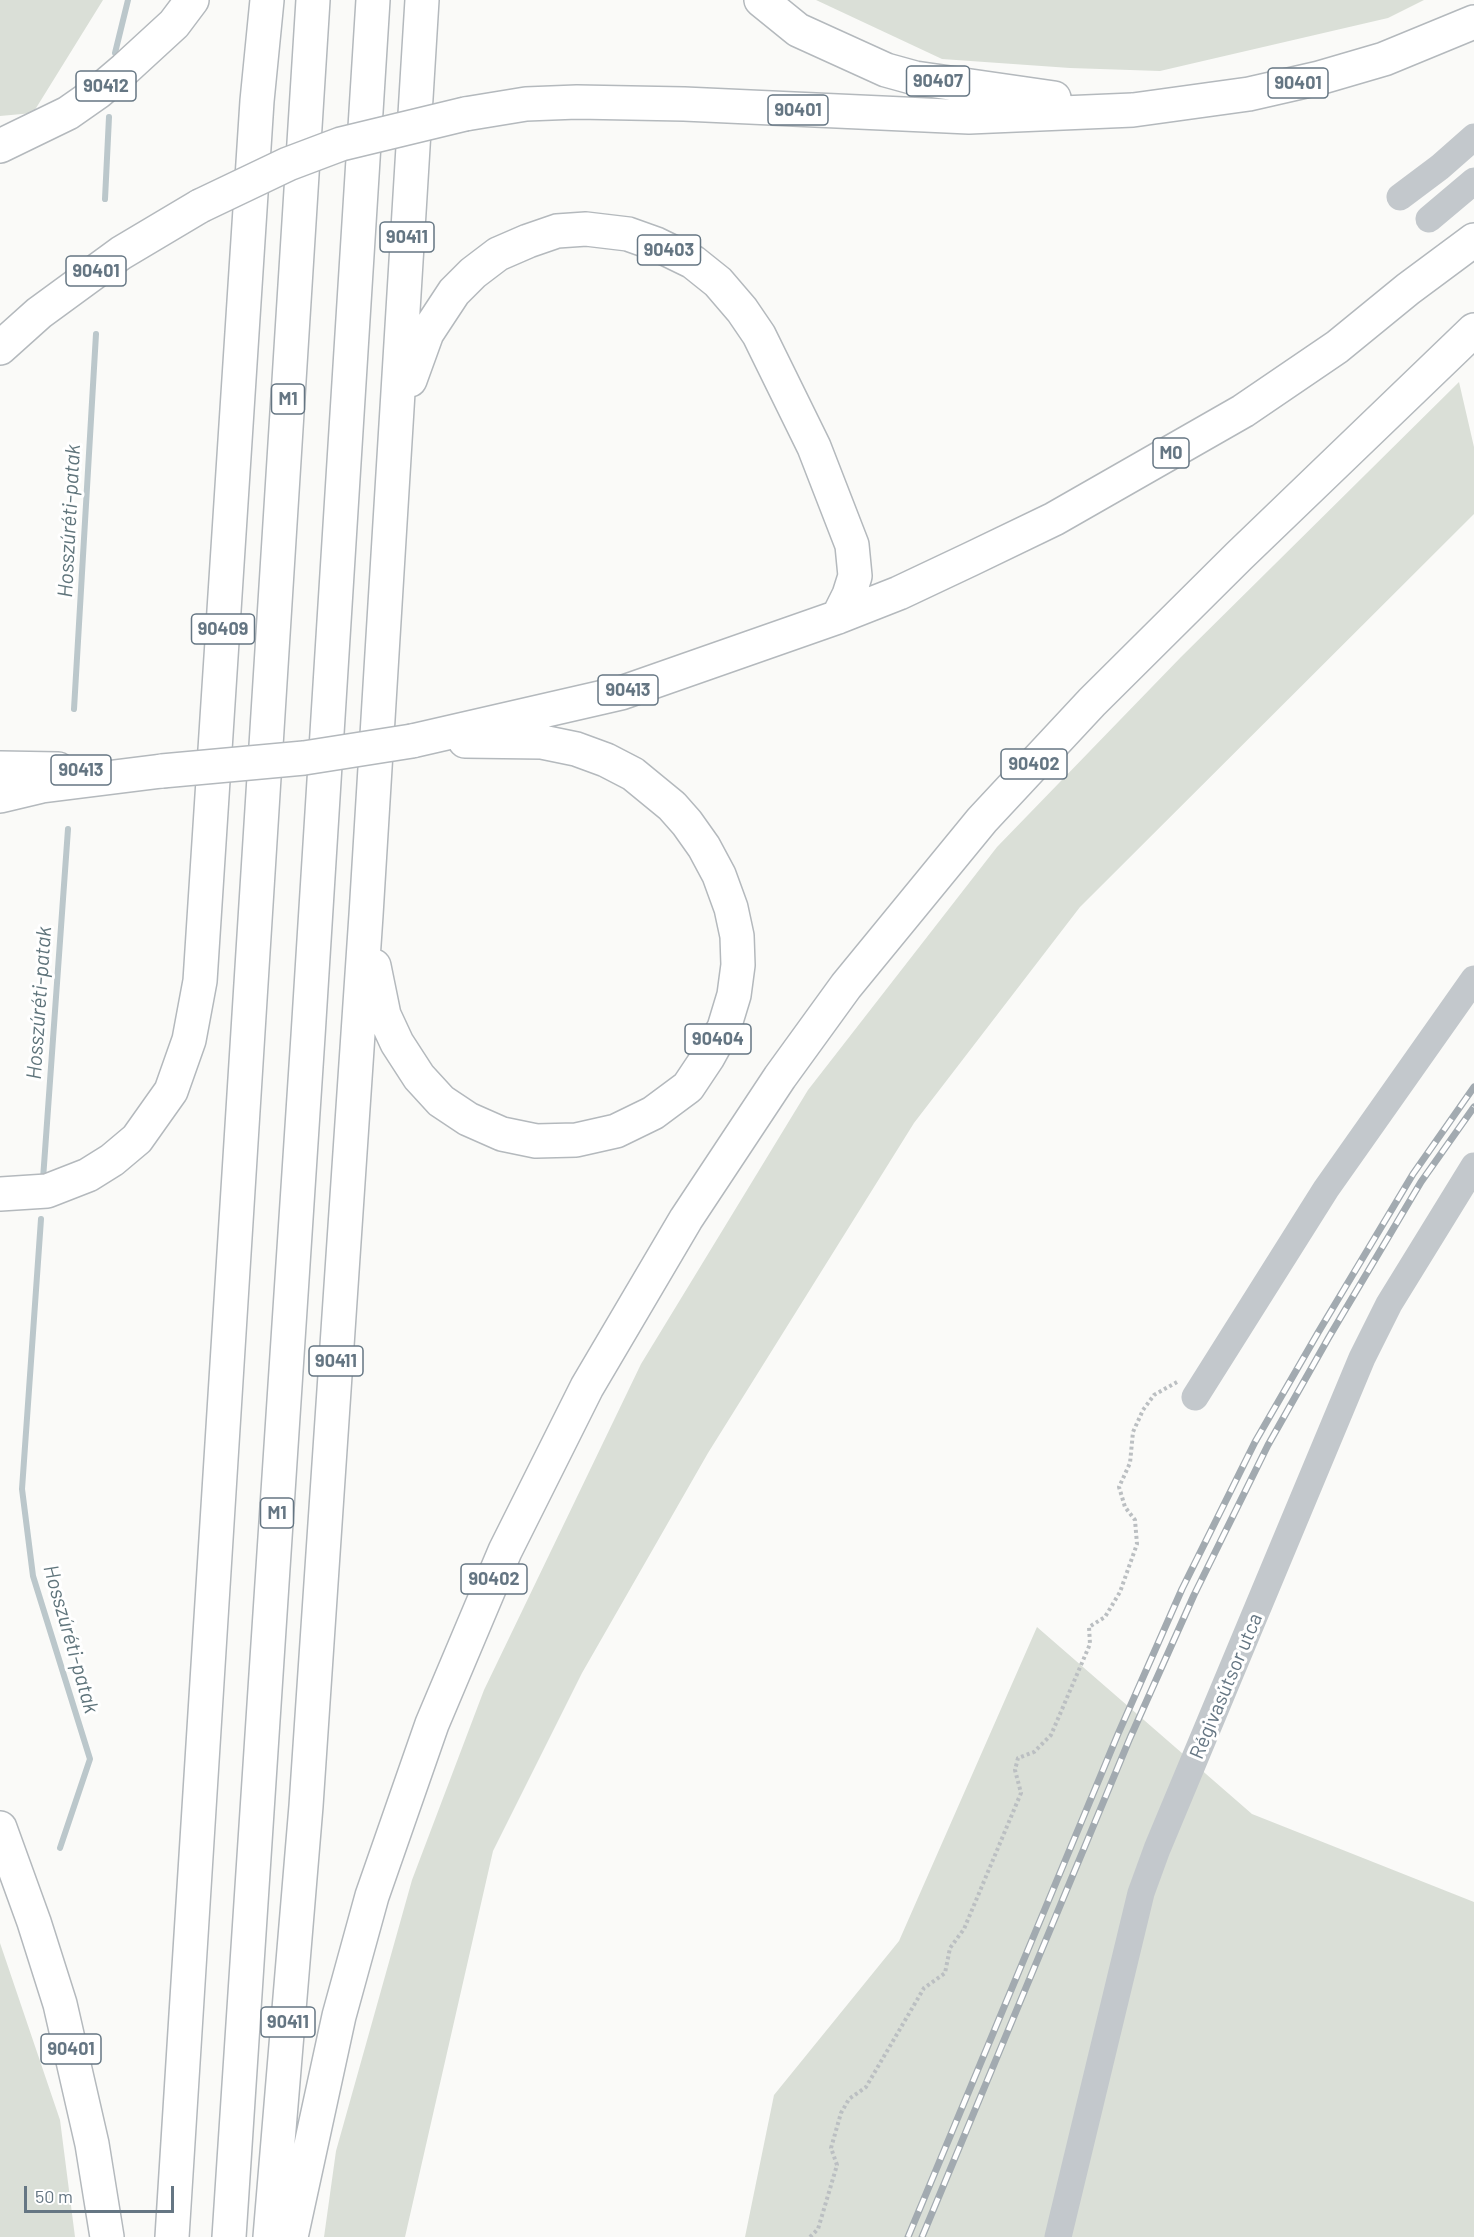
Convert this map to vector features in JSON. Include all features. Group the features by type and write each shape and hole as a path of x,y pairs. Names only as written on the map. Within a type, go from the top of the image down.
{"highway":[{"name":"90412","path":"0,146 68,113 98,92 167,30 192,0"},
{"name":"90409","path":"0,1194 47,1191 88,1175 112,1160 137,1139 171,1091 189,1040 200,981 257,100 267,0"},
{"name":"M1","path":"172,2237 313,0"},
{"name":"M1","path":"229,2237 373,0"},
{"name":"90411","path":"270,2237 306,1806 366,915 422,0"},
{"name":"90407","path":"761,0 798,30 886,70 915,78 1133,110"},
{"name":"90401","path":"0,348 39,313 121,253 200,206 288,164 341,144 465,114 526,104 577,102 684,104 969,117 1133,110 1249,94 1319,78 1384,59 1474,22"},
{"name":"90403","path":"393,474 411,371 427,333 454,292 473,273 498,254 557,231 586,229 628,234 656,244 693,262 718,282 742,310 759,336 814,447 852,545 855,576 838,617"},
{"name":"M0","path":"838,617 899,593 1054,519 1208,432 1337,347 1408,289 1474,240"},
{"name":"90402","path":"291,2237 339,2016 372,1896 432,1724 505,1551 587,1387 686,1219 780,1077 846,986 982,820 1092,702 1239,556 1474,330"},
{"name":"90413","path":"0,768 162,771 303,758 412,741 621,693 838,617"},
{"name":"90404","path":"366,915 379,995 384,1015 397,1043 419,1077 441,1101 468,1119 502,1134 536,1141 576,1140 616,1131 653,1113 688,1087 724,1028 734,995 738,965 737,936 720,874 687,823 654,790 633,774 615,765 576,749 542,742 412,741"},
{"path":"0,796 42,786 162,771"},
{"name":"90401","path":"0,1828 60,2004 92,2144 107,2237"}],"street":[{"path":"1400,197 1440,167 1474,137"},
{"path":"1429,219 1474,181"},
{"path":"1201,1388 1326,1189 1474,979"},
{"name":"Régivasútsor utca","path":"1058,2237 1141,1893 1157,1849 1362,1358 1389,1304 1474,1166"}],"path":[{"path":"810,2237 818,2229 837,2165 831,2148 841,2113 849,2099 866,2087 924,1988 945,1973 950,1948 964,1929 1021,1793 1015,1770 1018,1758 1034,1752 1051,1735 1090,1644 1089,1627 1106,1617 1120,1592 1137,1544 1135,1520 1125,1507 1119,1487 1130,1463 1133,1432 1143,1410 1154,1395 1174,1383 1201,1388"}],"shaded area":[{"path":"0,0 103,0 33,113 0,116"},
{"path":"816,0 1424,0 1388,18 1160,71 1070,68 942,59"},
{"path":"1459,382 1474,447 1474,514 1080,907 914,1123 708,1453 582,1673 493,1851 405,2237 324,2237 336,2151 412,1880 484,1690 641,1364 808,1090 997,847 1181,657"},
{"path":"1037,1627 1252,1814 1474,1902 1474,2237 745,2237 774,2095 899,1941"},
{"path":"0,1943 60,2120 75,2237 0,2237"}],"waterway":[{"name":"Hosszúréti-patak","path":"115,53 128,0"},
{"name":"Hosszúréti-patak","path":"105,199 109,117"},
{"name":"Hosszúréti-patak","path":"74,709 96,334"},
{"name":"Hosszúréti-patak","path":"43,1179 68,829"},
{"name":"Hosszúréti-patak","path":"41,1219 22,1489 33,1576 90,1759 60,1848"}],"railway":[{"path":"908,2237 1118,1734 1182,1589 1255,1442 1319,1331 1413,1174 1474,1087"},
{"path":"922,2237 1130,1738 1194,1595 1268,1445 1329,1337 1421,1182 1474,1107"}]}
